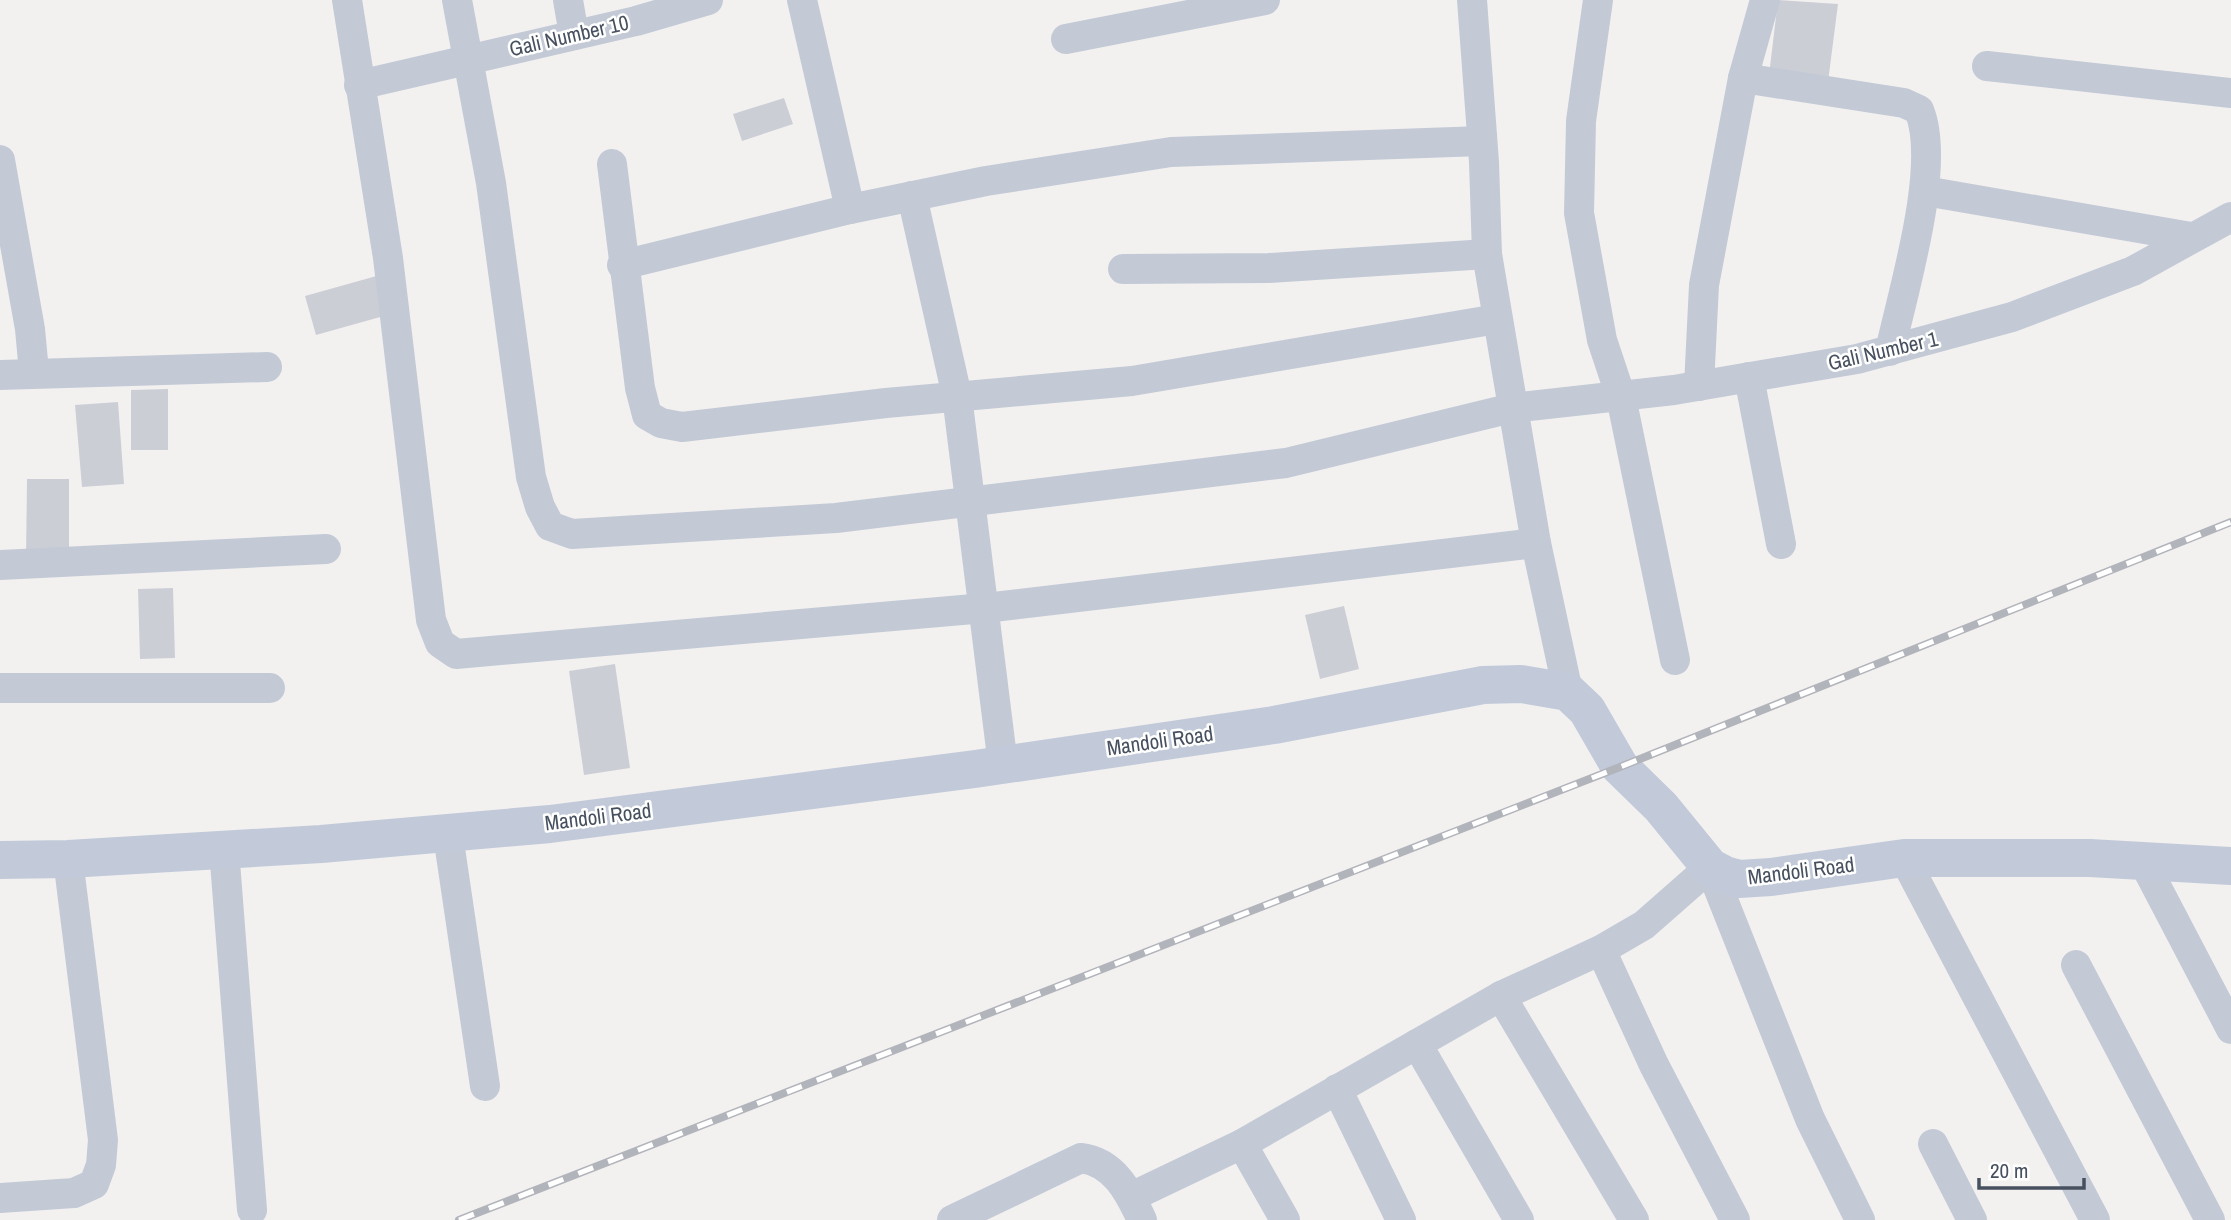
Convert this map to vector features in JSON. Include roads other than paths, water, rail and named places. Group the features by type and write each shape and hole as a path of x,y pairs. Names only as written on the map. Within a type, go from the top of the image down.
{"street":[{"path":"347,0 388,258 431,620 440,643 456,654 985,608 1536,543"},
{"name":"Gali Number 1","path":"457,0 491,183 531,477 540,507 550,526 572,534 696,529 836,518 1286,463 1512,408 1699,386 1890,351 2012,317 2133,271 2231,217"},
{"path":"568,0 574,35"},
{"name":"Gali Number 10","path":"359,85 574,35 709,0"},
{"path":"802,0 850,209"},
{"path":"1066,39 1265,0"},
{"path":"1472,0 1487,254 1536,543 1568,692 1587,709 1620,767 1661,807 1703,859 1810,1119 1860,1220"},
{"path":"1598,0 1581,121 1579,213 1602,340 1622,397 1675,660"},
{"path":"1699,386 1704,285 1744,78 1765,0"},
{"path":"1987,66 2231,93"},
{"path":"1744,78 1904,103 1919,110 1924,123 1925,191 1890,351"},
{"path":"622,265 912,196 1171,152 1482,141"},
{"path":"0,160 30,328 34,373"},
{"path":"612,163 622,265 639,388 647,415 661,423 682,427 957,396 1132,381 1497,319"},
{"path":"1925,191 2191,237"},
{"path":"912,196 957,396 1003,765"},
{"path":"1123,270 1269,268 1487,254"},
{"path":"0,375 267,367"},
{"path":"1749,377 1781,544"},
{"path":"0,565 326,549"},
{"name":"Mandoli Road","path":"0,860 68,859 448,835 1003,765 1275,725 1483,685 1521,684 1568,692"},
{"path":"0,688 270,688"},
{"path":"448,835 485,1086"},
{"path":"224,849 252,1210"},
{"path":"1904,858 2095,1220"},
{"name":"Mandoli Road","path":"1703,859 1739,879 1904,858 2143,861 2231,866"},
{"path":"0,1199 74,1193 94,1184 102,1165 103,1140 68,859"},
{"path":"952,1220 984,1213 1082,1158 1096,1160 1112,1171 1136,1208 1242,1144 1501,996 1601,950 1644,925 1703,859"},
{"path":"2143,861 2231,1029"},
{"path":"1601,950 1654,1065 1735,1220"},
{"path":"2076,965 2210,1220"},
{"path":"1501,996 1634,1220"},
{"path":"1418,1044 1519,1220"},
{"path":"1337,1090 1401,1220"},
{"path":"1242,1144 1285,1220"},
{"path":"1933,1144 1972,1220"}],"railway":[{"path":"459,1220 1620,767 2231,522"}]}
